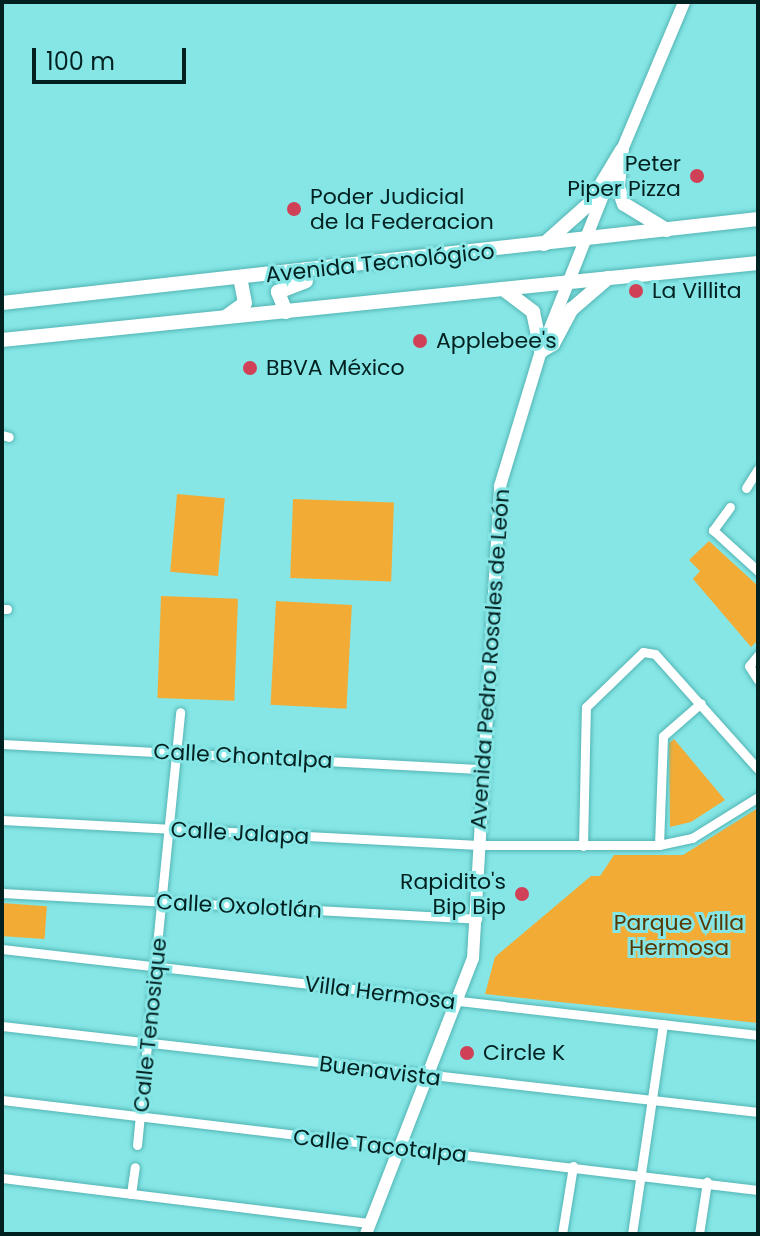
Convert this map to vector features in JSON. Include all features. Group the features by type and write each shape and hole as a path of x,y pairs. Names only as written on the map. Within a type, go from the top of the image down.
{"main road":[{"name":"Avenida Pedro Rosales de León","path":"368,1228 473,958 500,486 541,351 684,2"},
{"path":"622,150 618,180 624,204 667,230"},
{"path":"543,245 590,203 622,150"},
{"name":"Avenida Tecnológico","path":"2,303 432,259 758,219"},
{"path":"286,312 278,292 291,283 399,272 432,259"},
{"name":"Avenida Tecnológico","path":"2,340 758,263"},
{"path":"223,318 245,303 240,278"},
{"path":"503,289 533,312 541,351 553,344 572,309 608,278"}],"street":[{"path":"746,488 758,469"},
{"path":"730,507 713,530 758,571"},
{"path":"583,846 586,707 648,651 701,703 758,769"},
{"path":"758,655 749,666 758,680"},
{"path":"659,845 663,736 701,703"},
{"name":"Calle Tenosique","path":"137,1145 180,712"},
{"name":"Calle Chontalpa","path":"2,744 483,769"},
{"name":"Calle Jalapa","path":"2,820 478,845 659,845 692,838 758,797"},
{"name":"Calle Oxolotlán","path":"2,893 477,919"},
{"name":"Villa Hermosa","path":"2,949 758,1035"},
{"path":"632,1234 663,1024"},
{"name":"Buenavista","path":"2,1026 428,1078 758,1112"},
{"name":"Calle Tacotalpa","path":"2,1100 141,1119 573,1166 758,1190"},
{"path":"562,1234 573,1166"},
{"path":"131,1194 135,1167"},
{"path":"2,1178 368,1228"},
{"path":"699,1234 707,1182"}],"green space":[{"path":"177,494 225,498 218,576 170,572"},
{"path":"293,499 394,503 391,581 290,578"},
{"path":"709,541 758,586 758,640 751,647 693,579 700,571 689,560"},
{"path":"161,596 238,599 234,701 157,698"},
{"path":"276,601 352,605 346,709 271,705"},
{"path":"674,739 725,800 691,822 670,827 669,743"},
{"name":"Parque Villa Hermosa","path":"758,808 758,1023 485,994 495,957 591,876 600,876 614,855 683,855"},
{"path":"2,903 47,906 45,939 2,936"}],"place":[{"name":"Peter Piper Pizza","path":"697,176"},
{"name":"Poder Judicial de la Federacion","path":"294,209"},
{"name":"La Villita","path":"636,291"},
{"name":"Applebee's","path":"420,341"},
{"name":"BBVA México","path":"250,368"},
{"name":"Rapidito's Bip Bip","path":"522,894"},
{"name":"Circle K","path":"467,1053"}]}
